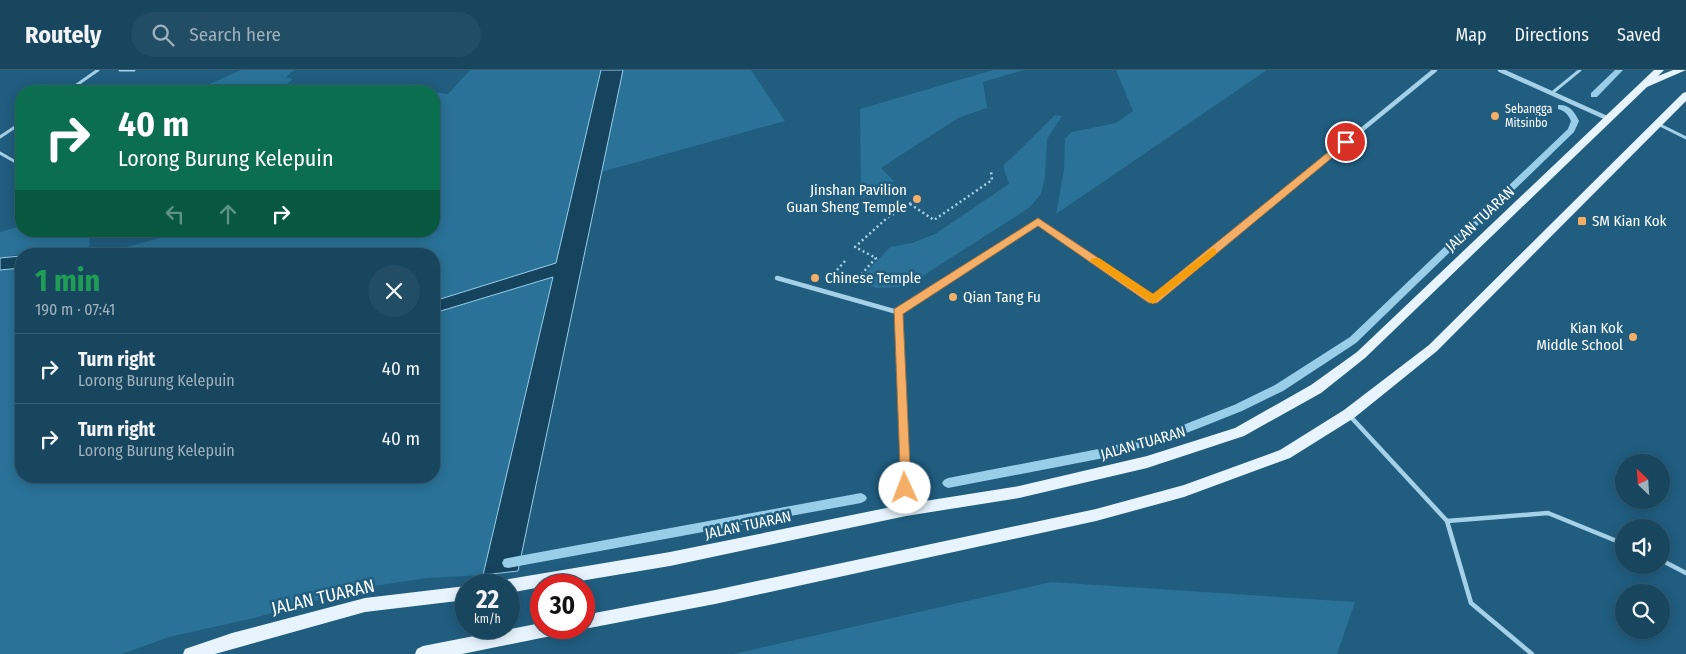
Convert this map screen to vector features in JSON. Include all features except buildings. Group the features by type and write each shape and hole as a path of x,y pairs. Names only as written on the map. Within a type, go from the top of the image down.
{"main road":[{"name":"JALAN TUARAN","path":"520,584 670,559 906,510 1019,492 1147,462 1238,432 1316,389 1361,355 1610,119 1659,70"},
{"path":"1642,87 1681,70"},
{"path":"595,620 715,597 1113,510 1184,491 1284,454 1349,414 1433,348 1562,216 1686,95"},
{"name":"JALAN TUARAN","path":"191,654 365,605 455,594"},
{"path":"423,654 530,633"}],"street":[{"path":"777,278 897,312 1038,222 1153,300 1435,70"},
{"path":"1500,70 1610,119"},
{"path":"897,312 906,510"}],"lane":[{"path":"77,85 98,70"},
{"path":"120,70 134,70"},
{"path":"1552,93 1580,70"},
{"path":"1658,124 1686,138"},
{"path":"0,137 15,127"},
{"path":"0,153 15,162"},
{"path":"1349,414 1447,520 1471,603 1532,654"},
{"path":"1447,520 1548,513 1615,540"},
{"path":"1670,565 1686,573"}],"path":[{"path":"910,204 934,220 992,180 991,171"},
{"path":"845,261 837,270 846,276 858,278 876,258 855,247 887,218 917,199"}],"shaded area":[{"path":"241,70 294,70 286,77 293,79 286,85 207,85"},
{"path":"470,70 601,70 556,264 440,299 440,248 123,248 163,237 440,237 440,93 448,94"},
{"path":"601,70 623,70 518,571 483,574 553,277 440,311 440,299 556,263"},
{"path":"623,70 751,70 785,121 601,172"},
{"path":"993,70 1024,70 983,82 987,108 958,118 881,168 894,181 861,199 860,109"},
{"path":"1116,70 1267,70 1056,214 1064,170 1065,138 1072,132 1116,123 1133,111"},
{"path":"1055,115 1062,116 1047,139 1045,177 1041,194 1029,208 921,277 899,287 877,288 858,281 890,247 912,243 935,234 1009,184 1003,166"},
{"path":"15,228 15,237 90,237 89,248 15,248 15,255 0,258 0,232"},
{"path":"15,257 15,269 0,270 0,258"},
{"path":"15,269 15,483 440,483 440,311 553,277 483,574 455,574 455,576 426,578 362,588 254,618 169,637 122,654 0,654 0,270"},
{"path":"1051,582 1355,602 1337,654 733,654"}],"waterway":[{"path":"1594,95 1619,70"},
{"path":"948,483 1109,452 1175,433 1238,408 1279,388 1353,340 1571,130 1575,121 1574,118 1569,111 1561,107"},
{"path":"508,563 861,498"}],"slow traffic":[{"path":"1095,261 1153,300 1213,251"}],"place":[{"name":"Sebangga Mitsinbo","path":"1495,116"},
{"name":"Jinshan Pavilion Guan Sheng Temple","path":"917,199"},
{"name":"SM Kian Kok","path":"1582,221"},
{"name":"Chinese Temple","path":"815,278"},
{"name":"Qian Tang Fu","path":"953,297"},
{"name":"Kian Kok Middle School","path":"1633,337"}],"route":[{"path":"905,488 897,312 1038,222 1153,300 1346,142"}]}
